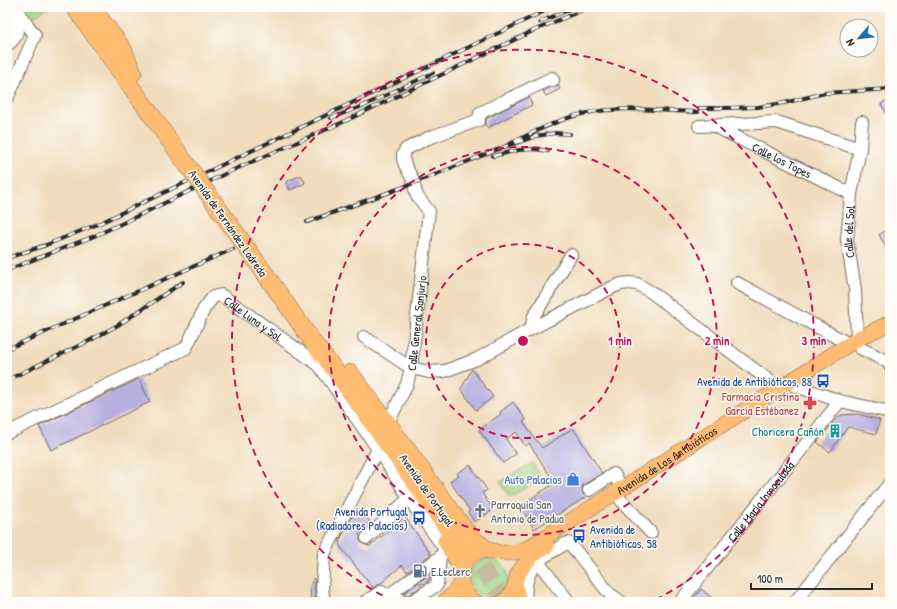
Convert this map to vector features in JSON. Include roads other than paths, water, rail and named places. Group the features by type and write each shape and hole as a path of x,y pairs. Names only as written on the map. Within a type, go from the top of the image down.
{"highway":[{"name":"Avenida de Fernández Ladreda","path":"74,7 194,167 317,341 331,365 384,436"},
{"name":"Avenida de Fernández Ladreda","path":"86,7 133,73 194,167"},
{"path":"92,7 123,49 133,73"},
{"path":"317,341 348,399 400,479 448,543 461,575"},
{"path":"384,436 405,449 466,530 477,542 495,552"},
{"name":"Avenida de Portugal","path":"384,436 465,549"}],"main road":[{"name":"Avenida de Los Antibióticos","path":"502,602 507,600 517,589 523,565 532,555 622,494 788,386 855,343 890,324"},
{"name":"Avenida de Los Antibióticos","path":"444,602 453,594 464,563 471,556 482,551 516,552 528,548 622,494"},
{"path":"495,552 508,557 516,569 517,589"},
{"path":"461,575 464,590 468,596 476,602"}],"street":[{"path":"7,99 35,35 14,7"},
{"path":"7,10 16,24 17,33 14,39 7,45"},
{"name":"Calle General Sanjurjo","path":"324,602 322,589 324,554 384,436 407,384 411,368 429,211 417,196 412,178 403,159 403,154 406,149 428,138 479,120 480,113 552,78 552,80"},
{"path":"699,126 777,122 860,149"},
{"name":"Calle del Sol","path":"855,343 855,290 847,240 850,194 860,149 862,122"},
{"name":"Calle los Topes","path":"713,126 850,194"},
{"path":"531,329 534,316 571,255"},
{"path":"364,337 411,368 429,372 445,371 477,359 531,329 614,287 621,284 630,283 637,284 651,292 788,386 840,401 890,412"},
{"path":"737,283 855,343 888,362 890,365"},
{"name":"Calle Luna y Sol","path":"7,433 186,348 204,309 213,297 221,295 319,366 384,436 400,479 409,498 443,554 457,568 461,575"},
{"name":"Calle María Inmaculada","path":"680,602 840,401"},
{"path":"589,490 614,474 622,494 651,533"},
{"path":"795,602 890,483"},
{"path":"367,538 409,498"},
{"path":"526,602 527,581 538,562 568,543 609,594 621,602"},
{"path":"365,602 382,590 392,598 443,554"},
{"path":"411,602 437,585 443,554"},
{"path":"538,562 569,602"}],"tunnel":[{"path":"467,547 506,602"}],"railway":[{"path":"7,258 46,245 98,224 553,7"},
{"path":"540,22 575,7"},
{"path":"7,270 92,237 231,171 341,123 535,30 590,7"},
{"path":"331,118 363,106 433,73"},
{"path":"699,108 758,107 784,103 825,93 890,89"},
{"path":"570,134 555,133 536,136 504,147 537,130 586,113 618,109 698,112"},
{"path":"307,222 409,185 504,147"},
{"path":"493,156 519,150 535,149 548,151"},
{"path":"7,349 233,249"},
{"path":"7,380 89,341 118,325 183,282"}],"place":[{"name":"Avenida de Antibióticos, 88","path":"823,381"},
{"name":"Farmacia Cristina García Estébanez","path":"810,403"},
{"name":"Choricera Cañón","path":"835,431"},
{"name":"Auto Palacios","path":"573,479"},
{"name":"Parroquia San Antonio de Padua","path":"480,511"},
{"name":"Avenida Portugal (Radiadores Palacios)","path":"419,518"},
{"name":"Avenida de Antibióticos, 58","path":"579,536"},
{"name":"E.Leclerc","path":"420,571"}]}
